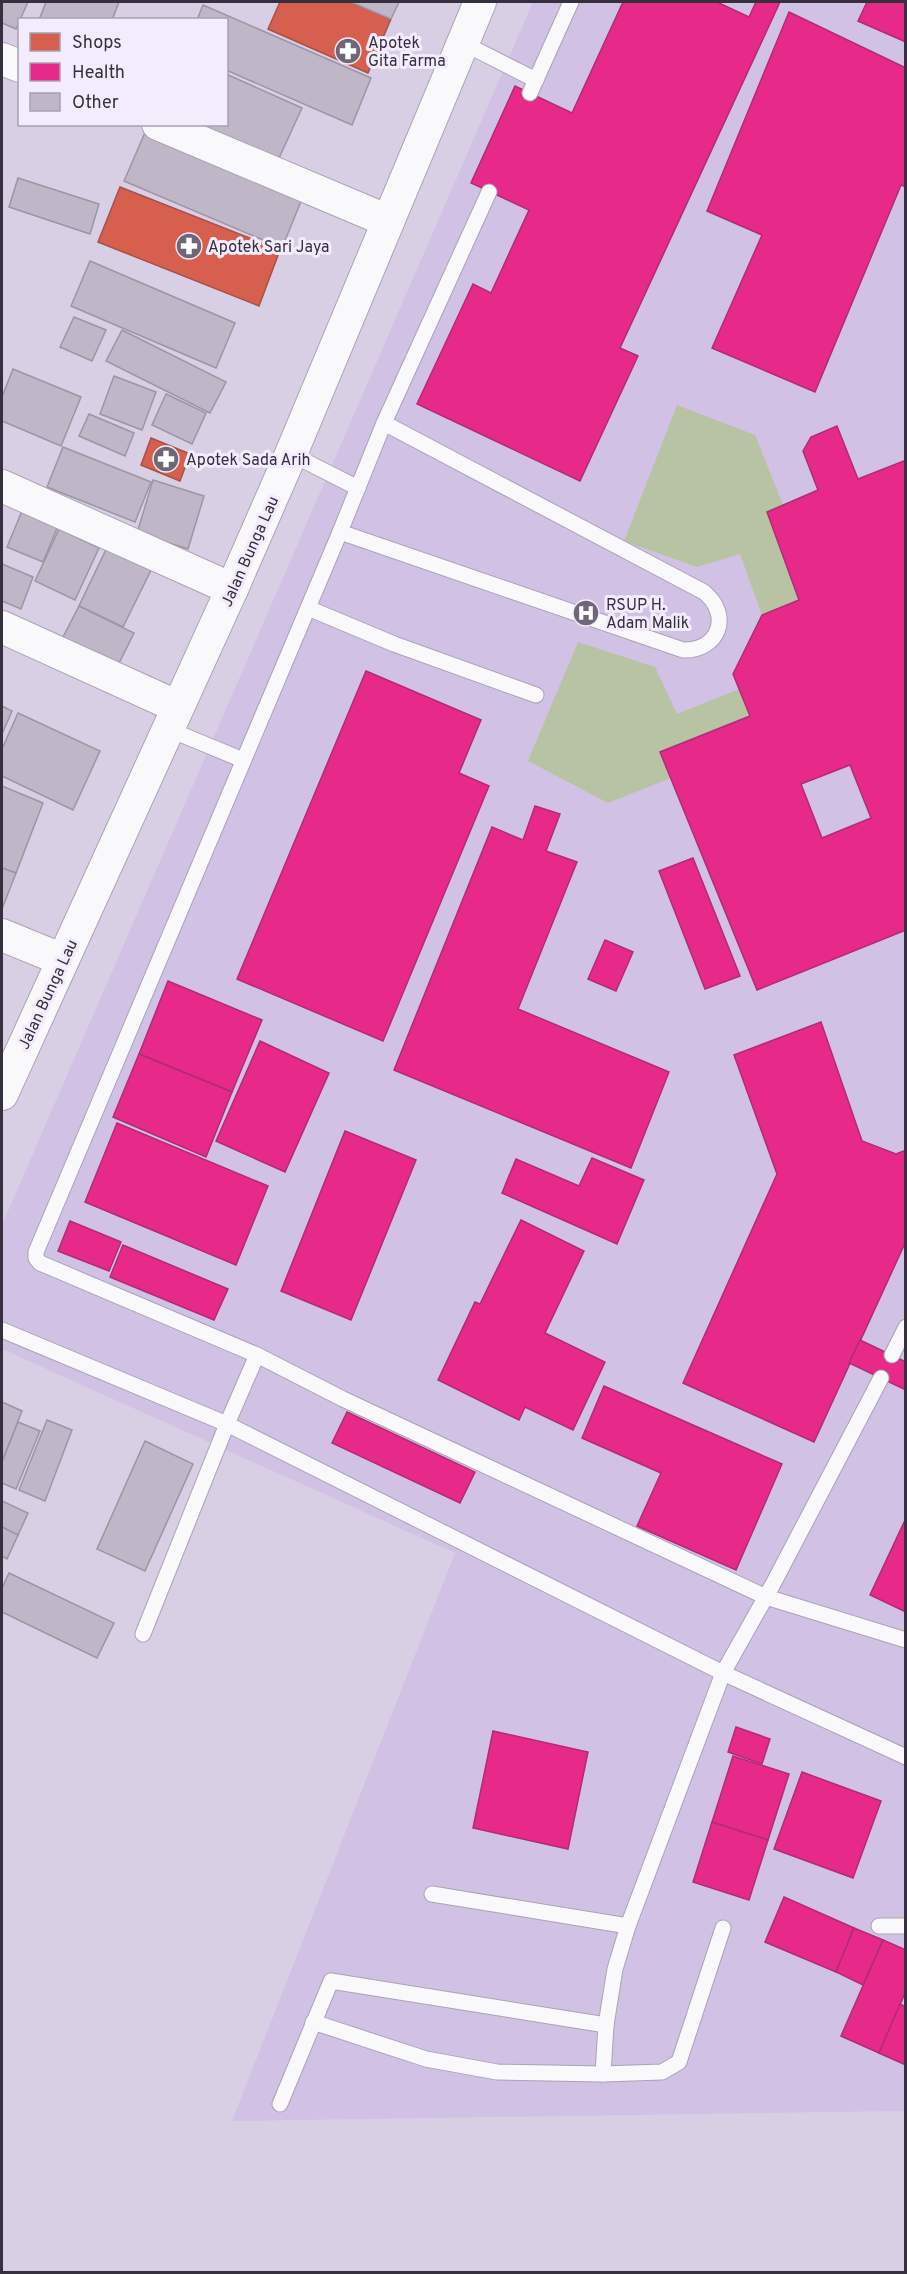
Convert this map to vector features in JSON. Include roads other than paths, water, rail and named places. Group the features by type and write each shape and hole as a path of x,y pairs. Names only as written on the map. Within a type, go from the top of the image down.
{"street":[{"name":"Jalan Bunga Lau","path":"2,1094 232,589 291,454 480,2"},
{"path":"2,58 18,65"},
{"path":"164,126 388,221"},
{"path":"2,486 232,589"},
{"path":"2,627 173,718"},
{"path":"2,935 63,960"}],"lane":[{"path":"463,43 533,87 571,2"},
{"path":"489,192 384,423 36,1251 36,1258 40,1263 257,1355 343,1400 766,1597 906,1640"},
{"path":"340,532 683,650 704,647 718,631 718,609 705,592 384,423"},
{"path":"291,454 358,488"},
{"path":"308,608 394,644 536,695"},
{"path":"173,718 243,760"},
{"path":"892,1355 906,1327"},
{"path":"2,1330 227,1424 723,1673 906,1757"},
{"path":"143,1634 257,1355"},
{"path":"603,2074 606,2025 615,1969 628,1926 723,1673 766,1597 881,1378"},
{"path":"432,1894 628,1926"},
{"path":"879,1926 906,1926"},
{"path":"314,2022 426,2059 497,2072 603,2074 662,2072 679,2062 723,1928"},
{"path":"280,2104 331,1981 606,2025"}],"place":[{"name":"Apotek Gita Farma","path":"348,51"},
{"name":"Apotek Sari Jaya","path":"189,246"},
{"name":"Apotek Sada Arih","path":"166,459"},
{"name":"RSUP H. Adam Malik","path":"586,613"}]}
